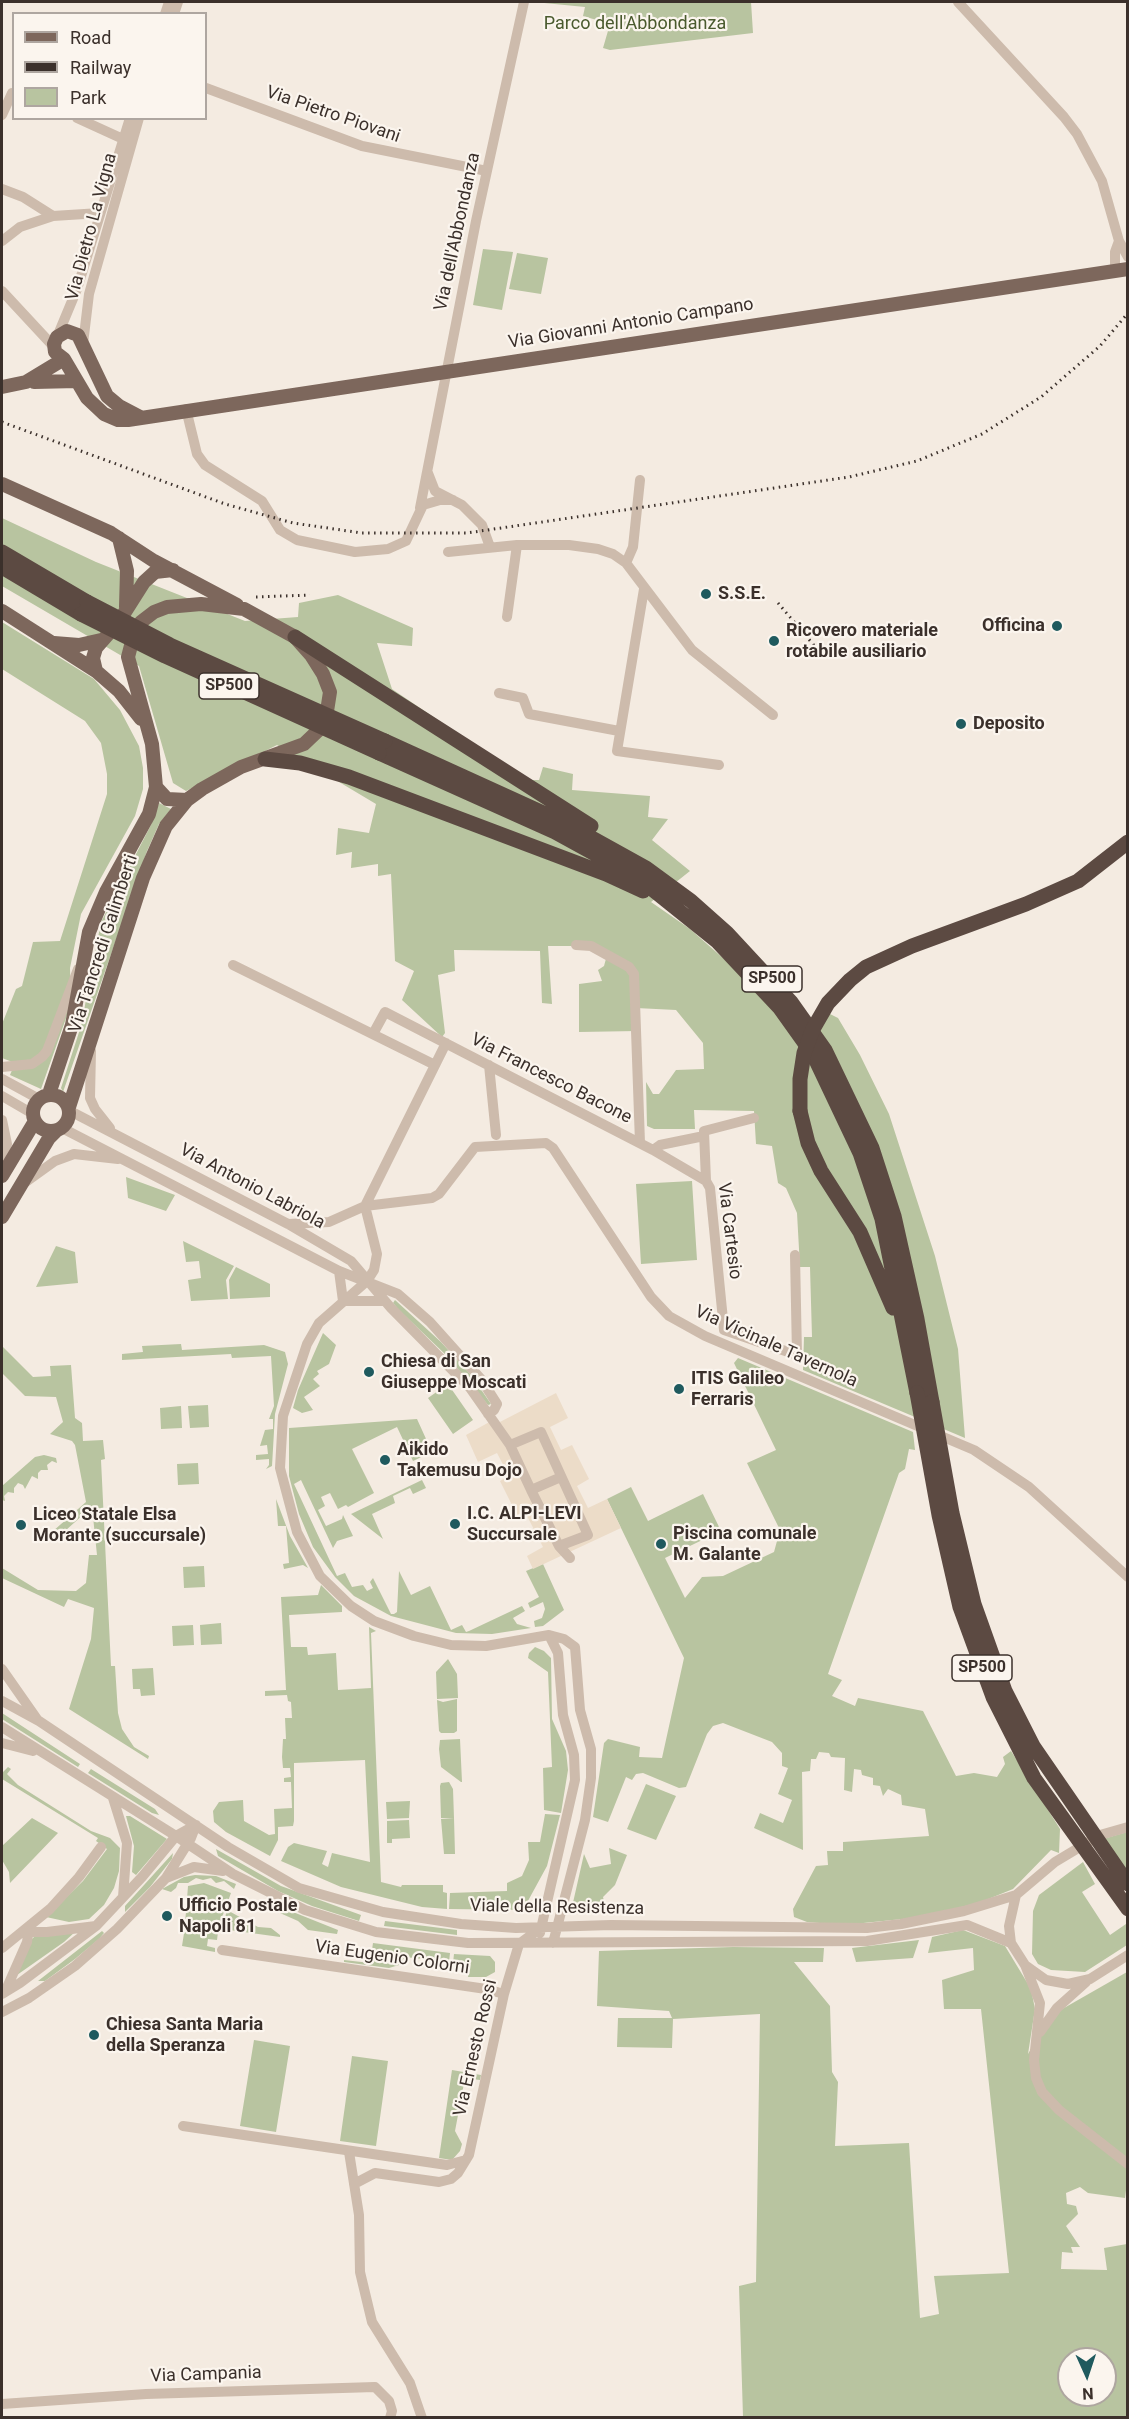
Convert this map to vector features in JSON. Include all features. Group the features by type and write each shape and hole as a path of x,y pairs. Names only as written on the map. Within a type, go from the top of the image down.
{"highway":[{"name":"SP500","path":"2,552 84,608 165,656 594,837 646,868 691,901 754,960 791,1002 825,1050 856,1113 872,1148 894,1216 917,1319 951,1513 974,1604 1005,1692 1033,1746 1128,1884"},
{"name":"SP500","path":"2,567 84,608"},
{"path":"295,637 561,807 645,857 667,874 691,901"},
{"name":"SP500","path":"382,747 616,863 663,894 718,942 751,975 797,1030 814,1056 845,1117 882,1219 910,1354 939,1515 960,1608 993,1697 1034,1778 1128,1909"},
{"path":"265,759 322,767 606,874 645,892 718,942"},
{"path":"910,1354 890,1298 860,1232 821,1171 808,1143 800,1112 800,1079 807,1045 828,1003 866,967 912,946 1026,904 1078,881 1128,842"}],"main road":[{"name":"Via Giovanni Antonio Campano","path":"64,360 87,398 104,414 118,420 1121,270"},
{"path":"22,383 40,366 64,332 73,332 80,337 107,396 119,406 140,417"},
{"path":"56,342 58,357 64,360"},
{"path":"22,383 64,360 77,357 83,345"},
{"path":"2,387 57,379 77,381"},
{"path":"2,484 118,538 244,609"},
{"path":"118,538 127,571 126,611"},
{"path":"96,671 94,654 101,640 126,611 148,577 163,570 173,570"},
{"name":"Via Tancredi Galimberti","path":"44,1096 71,1028 83,955 97,910 139,836 149,814 156,788 156,765 128,657 130,644 141,622 154,612 186,605 244,609 295,637 323,674 330,692 325,724 304,744 223,776 186,800 166,826 154,848 70,1109"},
{"name":"Via Tancredi Galimberti","path":"2,611 96,671 119,691 145,726"},
{"path":"54,643 79,645 101,640"},
{"path":"156,788 167,799 186,800"},
{"path":"2,1176 44,1096 61,1096 70,1109 59,1129 49,1138 2,1217"},
{"path":"34,1118 45,1130 59,1129"}],"street":[{"name":"Via dell'Abbondanza","path":"186,410 197,454 206,465 262,501 280,530 297,540 355,552 388,549 406,541 414,528 420,508 446,370 524,2"},
{"path":"958,2 1064,117 1077,135 1102,181 1119,241 1128,257"},
{"name":"Via Pietro Piovani","path":"207,88 362,146 487,171"},
{"path":"2,115 9,92"},
{"path":"81,120 123,140"},
{"name":"Via Dietro La Vigna","path":"56,342 77,289 129,120"},
{"name":"Via Dietro La Vigna","path":"83,345 89,294 139,120"},
{"path":"2,189 23,197 53,216"},
{"path":"2,241 20,227 53,216 100,213"},
{"path":"1119,241 1115,252 1121,270"},
{"path":"2,291 56,342"},
{"path":"428,470 430,484 435,491 462,504 482,525 490,547"},
{"path":"626,563 633,547 640,480"},
{"path":"420,508 430,502 453,500"},
{"path":"448,552 517,545 569,544 598,549 626,563 692,650 773,715"},
{"path":"507,617 517,545"},
{"path":"644,589 617,751 719,765"},
{"path":"499,693 523,698 529,714 620,731"},
{"path":"576,945 591,946 629,967 634,974 640,1143"},
{"name":"Via Tancredi Galimberti","path":"2,1067 32,1064 47,1051 83,955"},
{"path":"233,965 435,1065"},
{"path":"373,1034 385,1012 446,1043"},
{"name":"Via Antonio Labriola","path":"92,1039 90,1098 95,1109 114,1133"},
{"name":"Via Francesco Bacone","path":"365,1206 446,1043 640,1143 706,1181"},
{"path":"489,1065 496,1135"},
{"path":"2,1079 44,1096"},
{"path":"2,1096 34,1118"},
{"name":"Via Antonio Labriola","path":"70,1109 288,1224 351,1261 385,1301 470,1388 510,1445 559,1546 570,1558"},
{"path":"653,1150 660,1145 704,1136 707,1128 754,1118"},
{"path":"2,1120 7,1144 2,1168"},
{"name":"Via Antonio Labriola","path":"59,1129 131,1161 339,1271 398,1294 430,1322 482,1379 495,1399 496,1408 488,1413"},
{"name":"Via Cartesio","path":"704,1136 706,1181 710,1188 724,1330 797,1355 795,1254"},
{"name":"Via Vicinale Tavernola","path":"365,1206 436,1197 475,1147 546,1143 553,1148 651,1297 669,1316 705,1336 974,1450 1029,1487 1128,1577"},
{"name":"Via Antonio Labriola","path":"22,1184 55,1161 74,1154 131,1161"},
{"path":"288,1224 329,1222 365,1206 378,1254 374,1270 367,1281 319,1323 307,1344 291,1387 281,1433 280,1468 290,1511 297,1532 320,1576 351,1606 374,1622 439,1643 486,1646 549,1635 569,1641 577,1652 580,1710 591,1755 591,1778 585,1820 553,1943"},
{"path":"339,1271 342,1301"},
{"path":"342,1301 385,1301"},
{"path":"510,1445 541,1432 588,1535 559,1546"},
{"path":"531,1490 561,1477"},
{"path":"537,1943 569,1817 576,1772 574,1755 563,1715 558,1653 549,1635"},
{"name":"Viale della Resistenza","path":"2,1670 39,1721"},
{"name":"Viale della Resistenza","path":"2,1701 39,1721 196,1826 281,1879 320,1895 382,1912 461,1924 510,1927 867,1928 933,1919 1016,1895 1055,1862 1100,1835 1128,1827"},
{"name":"Viale della Resistenza","path":"2,1727 177,1836 233,1874 305,1910 376,1932 468,1943 519,1944 867,1941 967,1925 1011,1943"},
{"name":"Viale della Resistenza","path":"2,1743 44,1754"},
{"path":"113,1798 127,1844 123,1898"},
{"path":"3,1993 20,1983 96,1926 177,1836 196,1826"},
{"path":"2,2012 29,1998 75,1966 117,1929 166,1878 188,1844 196,1826"},
{"path":"2,1948 27,1930 79,1877 100,1847"},
{"path":"166,1878 194,1867 233,1874"},
{"path":"1016,1895 1009,1926 1011,1943 1025,1965 1040,2003 1034,2060 1036,2078 1042,2092 1059,2110 1128,2164"},
{"path":"107,1916 117,1929"},
{"path":"27,1930 39,1932 96,1926"},
{"path":"510,1927 519,1944 542,1927"},
{"path":"3,1993 27,1942 27,1930"},
{"name":"Via Ernesto Rossi","path":"466,2160 505,1989 519,1944"},
{"name":"Via Eugenio Colorni","path":"222,1950 486,1989 496,1984 505,1989"},
{"path":"1037,2037 1057,2008 1090,1979 1128,1955"},
{"path":"1025,1965 1046,1980 1068,1984 1090,1979"},
{"path":"20,1983 29,1998"},
{"path":"183,2126 447,2165 466,2160"},
{"path":"349,2152 359,2215 360,2272 372,2322 410,2383 421,2413"},
{"path":"365,2154 375,2173"},
{"path":"354,2184 375,2173 425,2181 445,2181 455,2176 466,2160"},
{"name":"Via Campania","path":"2,2404 146,2394 375,2387 389,2401 392,2411 390,2418"}],"green space":[{"name":"Parco dell'Abbondanza","path":"534,2 751,2 753,33 610,50 603,48 610,24 583,16 585,7"},
{"path":"483,249 513,252 502,310 473,305"},
{"path":"517,253 548,258 541,294 509,289"},
{"path":"2,518 96,562 245,621 298,617 299,603 338,595 413,628 412,646 377,643 392,689 527,780 539,780 543,767 573,774 572,790 650,796 648,817 668,819 652,840 690,871 651,902 690,929 766,996 800,1044 828,1013 838,1018 860,1055 889,1114 935,1256 958,1349 965,1438 803,1370 804,1337 812,1337 810,1267 800,1267 797,1213 786,1188 778,1183 772,1146 756,1144 754,1111 694,1110 695,1129 654,1129 647,1126 646,1082 653,1094 659,1094 676,1070 704,1069 703,1043 676,1010 636,1008 637,1031 579,1032 579,984 602,981 598,970 604,966 607,955 592,946 548,946 552,1004 542,1003 540,951 454,950 455,971 438,975 445,1033 442,1037 402,1000 414,971 395,961 391,874 378,876 378,864 351,868 352,852 336,855 338,828 369,833 376,804 277,745 186,791 173,783 139,666 2,586"},
{"path":"2,622 94,679 120,710 139,746 143,768 143,789 135,816 81,914 70,968 71,1004 41,1089 10,1075 15,1063 2,1058 2,1024 16,989 22,986 33,942 60,941 107,794 107,774 101,743 85,721 2,669"},
{"path":"159,803 171,809 159,824 147,851 63,1092 61,1088 81,1026 101,922 151,825"},
{"path":"126,1177 175,1195 166,1211 128,1198"},
{"path":"692,1181 697,1260 641,1264 636,1184"},
{"path":"183,1241 234,1266 226,1280 228,1299 191,1301 188,1280 201,1278 199,1261 186,1262"},
{"path":"56,1246 75,1252 78,1283 36,1287"},
{"path":"236,1267 270,1284 270,1297 230,1299 229,1280"},
{"path":"395,1300 441,1342 471,1375 491,1404 488,1405 447,1356 398,1309 393,1303"},
{"path":"323,1333 336,1345 329,1364 317,1371 319,1374 313,1379 320,1386 304,1397 313,1410 302,1413 293,1408 298,1390"},
{"path":"181,1344 182,1350 264,1345 285,1352 288,1364 275,1414 272,1466 266,1469 269,1459 256,1460 256,1455 268,1454 267,1445 260,1446 265,1430 273,1429 273,1419 269,1419 274,1406 271,1356 232,1358 231,1354 122,1360 122,1354 143,1352 142,1346"},
{"path":"2,1346 33,1377 51,1376 50,1366 71,1365 75,1418 82,1423 83,1441 103,1440 105,1459 101,1460 111,1666 115,1666 118,1713 122,1729 134,1747 149,1756 148,1759 69,1709 91,1639 94,1608 68,1599 64,1607 2,1578 2,1568 38,1590 76,1591 86,1583 89,1555 97,1555 92,1507 57,1538 52,1539 52,1532 86,1502 75,1445 72,1441 50,1434 63,1422 56,1397 25,1396 2,1373"},
{"path":"738,1358 913,1432 915,1450 909,1449 905,1469 899,1473 828,1674 842,1680 832,1696 855,1706 858,1698 923,1711 956,1776 974,1773 997,1777 1005,1764 1003,1757 1011,1751 1060,1829 1059,1853 1051,1850 1013,1889 981,1902 922,1917 844,1925 807,1922 794,1917 793,1909 816,1866 828,1865 827,1851 843,1851 843,1842 929,1836 925,1809 902,1805 901,1795 888,1789 883,1796 880,1786 873,1785 873,1778 862,1775 861,1770 854,1769 852,1792 844,1790 845,1758 831,1757 829,1753 819,1752 816,1759 811,1759 810,1771 802,1772 803,1850 754,1828 760,1813 783,1823 792,1800 778,1794 788,1768 782,1766 782,1753 772,1742 723,1723 713,1726 707,1734 686,1787 679,1788 643,1773 636,1774 632,1780 626,1777 608,1822 593,1817 604,1743 608,1739 640,1747 639,1757 662,1758 684,1658 607,1499 631,1487 648,1521 703,1494 721,1531 665,1558 685,1598 702,1577 723,1576 774,1552 780,1530 747,1463 776,1450 734,1363"},
{"path":"448,1384 473,1420 453,1434 428,1398"},
{"path":"208,1405 209,1427 190,1428 188,1406"},
{"path":"181,1406 182,1428 161,1429 160,1408"},
{"path":"417,1419 432,1452 413,1461 397,1427 352,1449 374,1493 348,1507 346,1505 338,1509 330,1493 321,1497 325,1506 318,1510 326,1526 342,1519 343,1515 353,1536 337,1541 333,1548 301,1480 294,1484 337,1576 345,1573 352,1587 363,1585 367,1591 373,1588 370,1582 373,1578 391,1614 397,1612 399,1571 411,1595 430,1586 451,1630 462,1625 466,1632 469,1631 522,1606 525,1611 513,1618 517,1624 531,1628 492,1634 456,1633 391,1616 354,1596 335,1577 313,1547 299,1514 289,1476 289,1428"},
{"path":"44,1455 56,1458 57,1463 52,1461 47,1465 48,1470 41,1470 38,1473 38,1479 32,1476 25,1489 18,1483 14,1488 14,1493 8,1492 4,1496 5,1501 2,1500 2,1486 35,1457"},
{"path":"198,1463 199,1484 178,1485 177,1464"},
{"path":"422,1480 426,1488 413,1494 410,1488 393,1496 395,1503 372,1514 383,1539 351,1514"},
{"path":"276,1499 290,1536 308,1568 303,1565 284,1569 283,1564 289,1563 286,1526 278,1526"},
{"path":"543,1564 564,1610 543,1626 535,1627 534,1621 542,1618 545,1609 543,1602 530,1608 528,1603 539,1597 526,1571"},
{"path":"204,1566 205,1587 184,1588 183,1567"},
{"path":"321,1585 342,1606 342,1612 289,1615 291,1647 307,1647 308,1655 336,1653 338,1690 371,1688 369,1627 376,1631 371,1633 381,1882 401,1887 402,1885 443,1885 443,1892 447,1893 447,1909 422,1907 341,1887 281,1861 288,1847 294,1843 327,1851 322,1864 328,1867 332,1853 370,1862 365,1760 294,1763 293,1826 278,1827 278,1840 270,1856 226,1832 214,1822 213,1811 219,1802 243,1800 244,1821 269,1835 275,1834 274,1809 292,1808 291,1782 284,1782 284,1778 291,1777 290,1768 283,1768 282,1757 283,1739 286,1739 285,1718 292,1718 291,1702 288,1701 287,1695 265,1696 265,1691 286,1690 281,1597 318,1595"},
{"path":"221,1623 222,1644 201,1645 200,1625"},
{"path":"193,1625 194,1645 173,1646 172,1626"},
{"path":"535,1647 544,1651 551,1658 552,1719 566,1751 568,1770 561,1813 544,1810 543,1768 552,1767 548,1672 528,1658 529,1653"},
{"path":"448,1659 457,1674 458,1698 437,1699 436,1672"},
{"path":"153,1668 155,1695 141,1696 140,1689 133,1689 132,1669"},
{"path":"457,1699 457,1731 441,1733 437,1700 443,1702"},
{"path":"2,1713 80,1764 78,1767 2,1719"},
{"path":"460,1739 462,1782 441,1767 439,1749 440,1740"},
{"path":"8,1767 11,1769 7,1774 18,1785 91,1831 110,1838 120,1848 119,1871 114,1888 104,1905 89,1919 69,1922 46,1917 83,1881 107,1849 96,1841 98,1838 2,1779 2,1773"},
{"path":"91,1769 155,1809 159,1815 152,1813 88,1773"},
{"path":"449,1782 453,1789 454,1818 441,1818 440,1786 441,1783"},
{"path":"646,1784 676,1796 656,1840 627,1829"},
{"path":"410,1801 409,1818 387,1819 386,1802"},
{"path":"545,1814 560,1815 547,1866 523,1910 449,1909 450,1893 507,1891 507,1883 522,1876 529,1860 528,1842 540,1842"},
{"path":"126,1816 130,1816 167,1839 136,1875 132,1872 134,1846"},
{"path":"32,1818 58,1833 10,1883 9,1872 2,1860 2,1846"},
{"path":"454,1818 455,1854 444,1854 441,1819"},
{"path":"409,1820 410,1838 392,1839 392,1843 387,1843 387,1821"},
{"path":"1127,1832 1127,1873 1103,1839"},
{"path":"609,1848 627,1855 615,1885 603,1897 607,1914 573,1912 572,1907 584,1854 590,1868 611,1864"},
{"path":"216,1849 281,1886 361,1915 359,1921 312,1906 278,1891 218,1856"},
{"path":"173,1853 172,1859 150,1887 125,1912 125,1906"},
{"path":"1083,1862 1095,1884 1082,1892 1110,1935 1126,1924 1127,1945 1085,1972 1051,1970 1038,1964 1032,1954 1033,1911 1039,1895"},
{"path":"216,1876 236,1884 234,1889 224,1881 216,1883 211,1878 203,1880 196,1878 188,1883 178,1883 171,1892 162,1889 184,1877"},
{"path":"204,1883 231,1893 218,1928 185,1924 188,1886"},
{"path":"273,1904 338,1930 337,1934 308,1930 298,1921 271,1909"},
{"path":"227,1910 258,1927 271,1928 280,1937 222,1929"},
{"path":"385,1921 457,1930 457,1935 384,1926"},
{"path":"185,1927 201,1934 207,1930 218,1932 217,1940 208,1939 207,1946 215,1948 215,1952 182,1946"},
{"path":"963,1930 1005,1946 1031,1989 1035,2009 1028,2054 1050,2016 1127,1972 1128,2175 1125,2198 1088,2193 1080,2187 1066,2193 1067,2204 1076,2206 1078,2214 1066,2226 1080,2247 1071,2247 1073,2253 1062,2252 1061,2269 1107,2270 1104,2248 1127,2244 1127,2417 743,2417 739,2286 756,2282 760,2014 673,2019 672,2048 617,2047 618,2018 672,2018 669,2011 597,2006 599,1951 733,1947 824,1948 823,1962 794,1962 830,2006 832,2072 838,2082 835,2146 909,2143 920,2318 939,2314 934,2276 1009,2273 981,2009 944,2009 942,1980 974,1970 973,1948 928,1953 932,1937"},
{"path":"102,1931 104,1933 99,1939 75,1959 45,1981 38,1981"},
{"path":"75,1932 17,1975 31,1940 36,1935"},
{"path":"919,1940 913,1958 856,1962 852,1948"},
{"path":"373,1943 450,1953 449,1962 405,1957 399,1965 389,1968 344,1962 344,1960 370,1963"},
{"path":"454,1954 490,1956 495,1962 495,1972 486,1977 468,1977 470,1965 453,1963"},
{"path":"254,2040 290,2046 276,2132 240,2126"},
{"path":"352,2056 388,2061 376,2146 340,2141"},
{"path":"452,2070 481,2075 480,2080 465,2078 455,2131 462,2144 460,2151 452,2160 439,2158"}],"shaded area":[{"path":"556,1393 568,1418 550,1427 561,1450 572,1445 589,1479 577,1486 588,1508 607,1499 621,1528 533,1569 527,1556 543,1547 525,1512 517,1515 500,1481 509,1476 497,1453 478,1462 466,1435 493,1420 496,1424"}],"railway":[{"path":"2,422 225,504 293,523 362,533 467,533 849,477 917,461 982,434 1041,397 1100,346 1128,313"},
{"path":"256,597 310,595"},
{"path":"778,603 818,650"}],"place":[{"name":"S.S.E.","path":"706,594"},
{"name":"Officina","path":"1057,626"},
{"name":"Ricovero materiale rotabile ausiliario","path":"774,641"},
{"name":"Deposito","path":"961,724"},
{"name":"Chiesa di San Giuseppe Moscati","path":"369,1372"},
{"name":"ITIS Galileo Ferraris","path":"679,1389"},
{"name":"Aikido Takemusu Dojo","path":"385,1460"},
{"name":"I.C. ALPI-LEVI Succursale","path":"455,1524"},
{"name":"Liceo Statale Elsa Morante (succursale)","path":"21,1525"},
{"name":"Piscina comunale M. Galante","path":"661,1544"},
{"name":"Ufficio Postale Napoli 81","path":"167,1916"},
{"name":"Chiesa Santa Maria della Speranza","path":"94,2035"}]}
